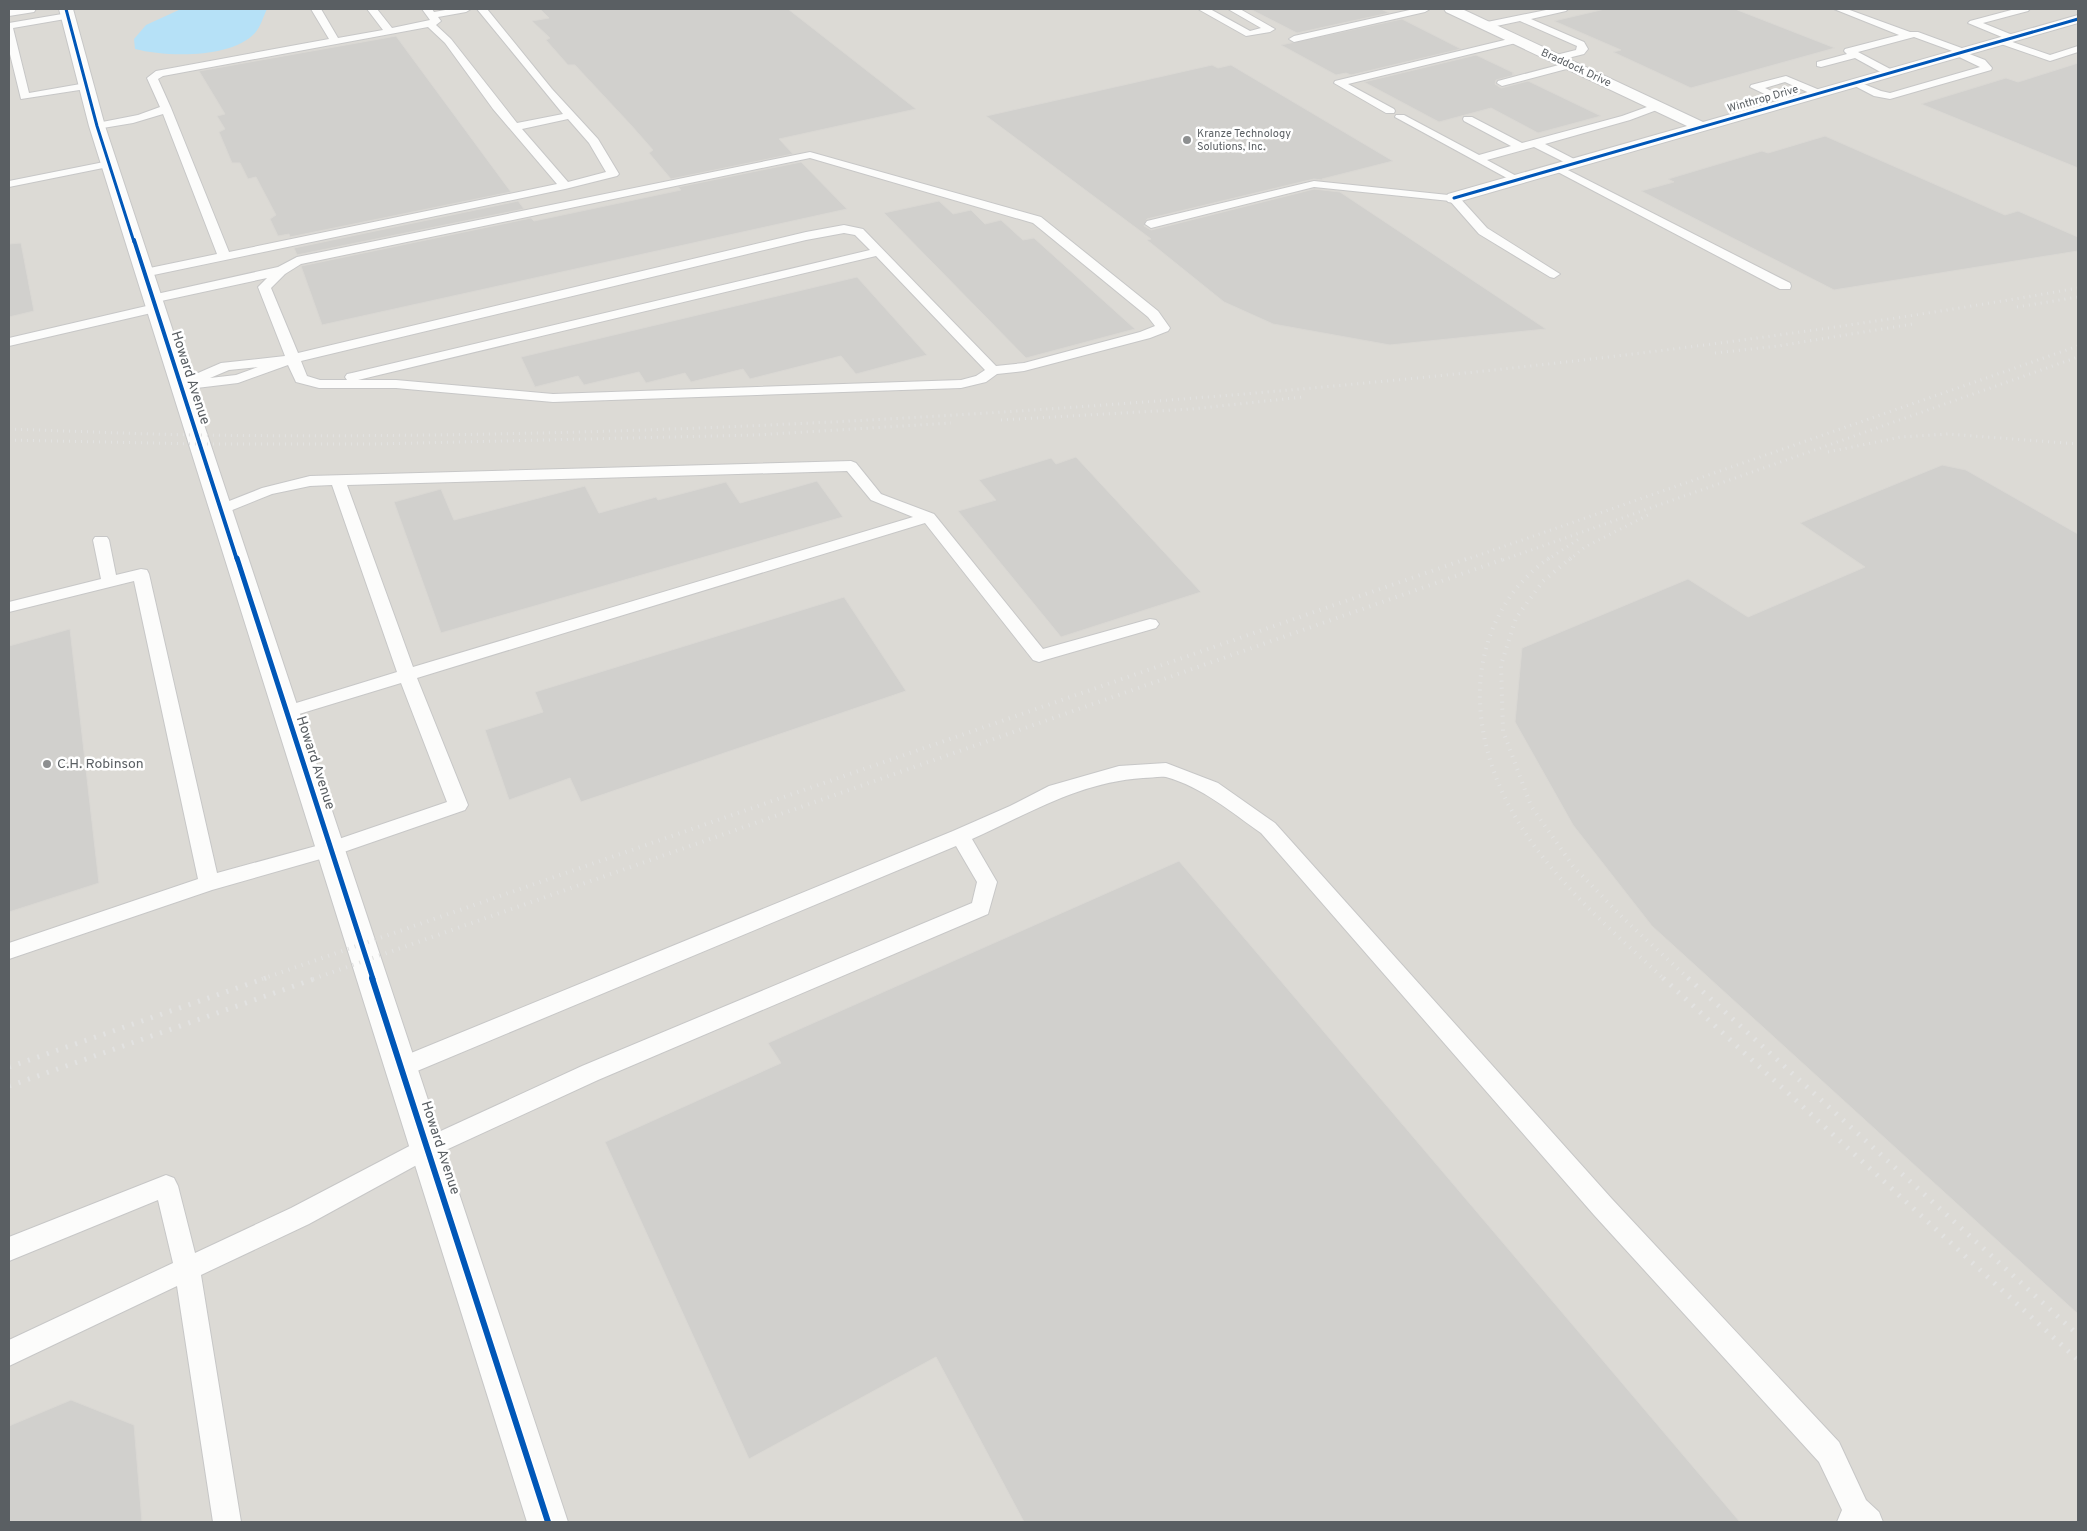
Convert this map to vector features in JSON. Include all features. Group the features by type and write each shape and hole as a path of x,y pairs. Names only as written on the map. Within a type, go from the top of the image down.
{"street":[{"path":"9,12 29,9"},
{"name":"Braddock Drive","path":"1457,9 1517,40 1701,127"},
{"name":"Howard Avenue","path":"67,12 96,126 548,1522"},
{"name":"Winthrop Drive","path":"1454,198 2078,19"}],"lane":[{"path":"316,9 335,41"},
{"path":"372,9 389,31"},
{"path":"224,256 166,108 152,78 160,73 389,31 430,16 466,9"},
{"path":"144,273 565,186 613,174 594,141 548,91 482,9"},
{"path":"1203,9 1249,34 1270,29 1233,9"},
{"path":"1294,39 1425,9"},
{"path":"1487,25 1563,9"},
{"path":"1839,9 1909,35"},
{"path":"2025,9 1973,23 2050,58 2078,49"},
{"path":"9,26 67,12"},
{"path":"430,16 514,127 565,186"},
{"path":"1522,18 1581,44 1583,49 1580,52 1556,58"},
{"path":"9,30 25,97 86,86"},
{"path":"1854,83 1878,94 1890,96 1987,68 1981,62 1961,52 1915,34 1849,51 1890,73"},
{"path":"1516,180 1339,83 1517,40"},
{"path":"1821,64 1856,55"},
{"path":"1502,83 1570,65"},
{"path":"1788,102 1755,87 1786,79 1818,93"},
{"path":"1477,159 1626,118 1658,106"},
{"path":"96,126 156,114 166,108"},
{"path":"514,127 572,115"},
{"path":"1468,118 1521,147"},
{"path":"1535,143 1574,163"},
{"path":"810,155 1037,220 1152,314 1163,328 1145,335 1024,367 993,370 981,379 961,384 553,398 396,384 319,384 301,379 291,359 264,287 281,271 298,261 810,155"},
{"path":"9,184 109,164"},
{"path":"1558,168 1785,286"},
{"path":"1151,224 1314,184 1454,198 1483,231 1554,274"},
{"path":"180,386 238,379 291,359 806,236 844,230 859,232 993,370"},
{"path":"319,384 879,252"},
{"path":"9,342 281,271"},
{"path":"220,510 267,491 310,481 851,466 876,496 928,517 1039,656 1150,624"},
{"path":"9,950 209,883 331,849 458,805 407,676 338,481"},
{"path":"286,712 928,517"},
{"path":"102,540 109,580"},
{"path":"9,607 109,580 141,574 209,883"},
{"path":"402,1067 960,836 1017,811 1056,791 1119,773 1166,770 1210,788 1268,828 1603,1207 1829,1452 1859,1518"},
{"path":"9,1353 300,1216 427,1148 599,1069 981,908 987,882 960,836"},
{"path":"9,1250 166,1186 187,1269 228,1522"}],"shaded area":[{"path":"39,9 2078,9 2078,1522 9,1522 9,13"}],"water":[{"path":"181,9 267,9 255,33 230,48 198,54 163,54 135,49 134,39 146,25"}],"building":[{"path":"540,9 788,9 916,109 779,139 793,154 671,179 649,153 653,150 631,125 575,65 568,65 546,40 550,38 532,21 549,18"},
{"path":"1250,9 1381,9 1389,13 1297,33"},
{"path":"1605,9 1735,9 1835,48 1691,88 1613,52 1621,50 1554,21"},
{"path":"1402,19 1461,49 1351,75 1346,73 1336,75 1281,45"},
{"path":"396,36 511,192 290,237 289,234 278,236 270,219 276,215 256,177 248,179 240,163 232,163 219,132 225,129 217,116 225,114 199,71"},
{"path":"1476,55 1514,73 1512,74 1515,75 1496,80 1495,84 1501,88 1528,81 1601,116 1538,133 1491,108 1439,122 1364,82"},
{"path":"2078,63 2078,168 1921,104 2006,78 2018,82"},
{"path":"1212,65 1218,68 1231,65 1393,161 1323,180 1314,179 1147,219 1144,226 1151,230 1314,189 1340,192 1546,329 1390,345 1273,324 1224,302 1147,240 1151,239 986,116"},
{"path":"1825,136 2005,215 2018,211 2078,237 2078,251 1834,290 1641,191 1674,182 1668,179 1762,151 1768,153"},
{"path":"801,162 847,209 322,325 301,266 531,218 534,221 681,190 678,187"},
{"path":"518,201 524,209 297,255 294,248"},
{"path":"939,201 953,214 971,210 985,224 1001,220 1023,240 1034,238 1135,329 1026,358 884,213"},
{"path":"21,243 34,311 9,317 9,244"},
{"path":"857,277 927,355 856,374 841,356 750,379 743,369 691,382 685,373 646,383 639,372 584,385 578,376 535,387 521,357"},
{"path":"1076,457 1201,592 1061,637 958,511 996,500 979,480 1051,458 1056,464"},
{"path":"1942,465 1966,470 2078,534 2078,1314 1652,926 1573,825 1515,722 1522,648 1688,579 1748,617 1865,567 1800,523"},
{"path":"817,481 843,517 441,633 394,502 441,489 454,520 585,486 599,513 656,497 658,500 726,482 740,503"},
{"path":"844,597 906,691 581,802 570,778 509,800 485,730 543,712 535,692"},
{"name":"C.H. Robinson","path":"70,629 99,883 9,912 9,646"},
{"path":"1179,861 1740,1522 1024,1522 936,1357 749,1459 605,1142 781,1063 768,1043"},
{"path":"71,1400 134,1425 142,1522 9,1522 9,1426"}],"railway":[{"path":"9,429 197,435 424,435 651,430 991,413 1349,385 1592,359 1836,327 2078,288"},
{"path":"2017,307 2078,297"},
{"path":"1715,353 1778,346 1913,324"},
{"path":"1465,560 2078,346"},
{"path":"1503,560 2078,357"},
{"path":"1001,420 1192,409 1303,397"},
{"path":"9,440 200,444 376,444 756,435 951,423"},
{"path":"1828,452 1901,437 1948,434 2078,444"},
{"path":"1569,560 1585,547 1650,514"},
{"path":"1547,560 1582,537"},
{"path":"262,979 1469,558"},
{"path":"313,979 1507,558"},
{"path":"1549,558 1525,578 1515,590 1499,614 1493,628 1484,657 1480,687 1480,706 1484,736 1495,774 1511,809 1531,841 1554,871 1580,899 1664,979"},
{"path":"1571,558 1543,581 1516,618 1501,665 1503,731 1531,806 1573,866 1624,919 1689,979"},
{"path":"9,1067 266,978"},
{"path":"9,1086 317,978"},
{"path":"1663,978 2078,1360"},
{"path":"1688,978 2078,1335"}],"cycle path":[{"path":"66,9 97,126 548,1522"},
{"path":"1454,198 2078,19"}],"place":[{"name":"Kranze Technology Solutions, Inc.","path":"1187,140"},
{"name":"C.H. Robinson","path":"47,764"}]}
